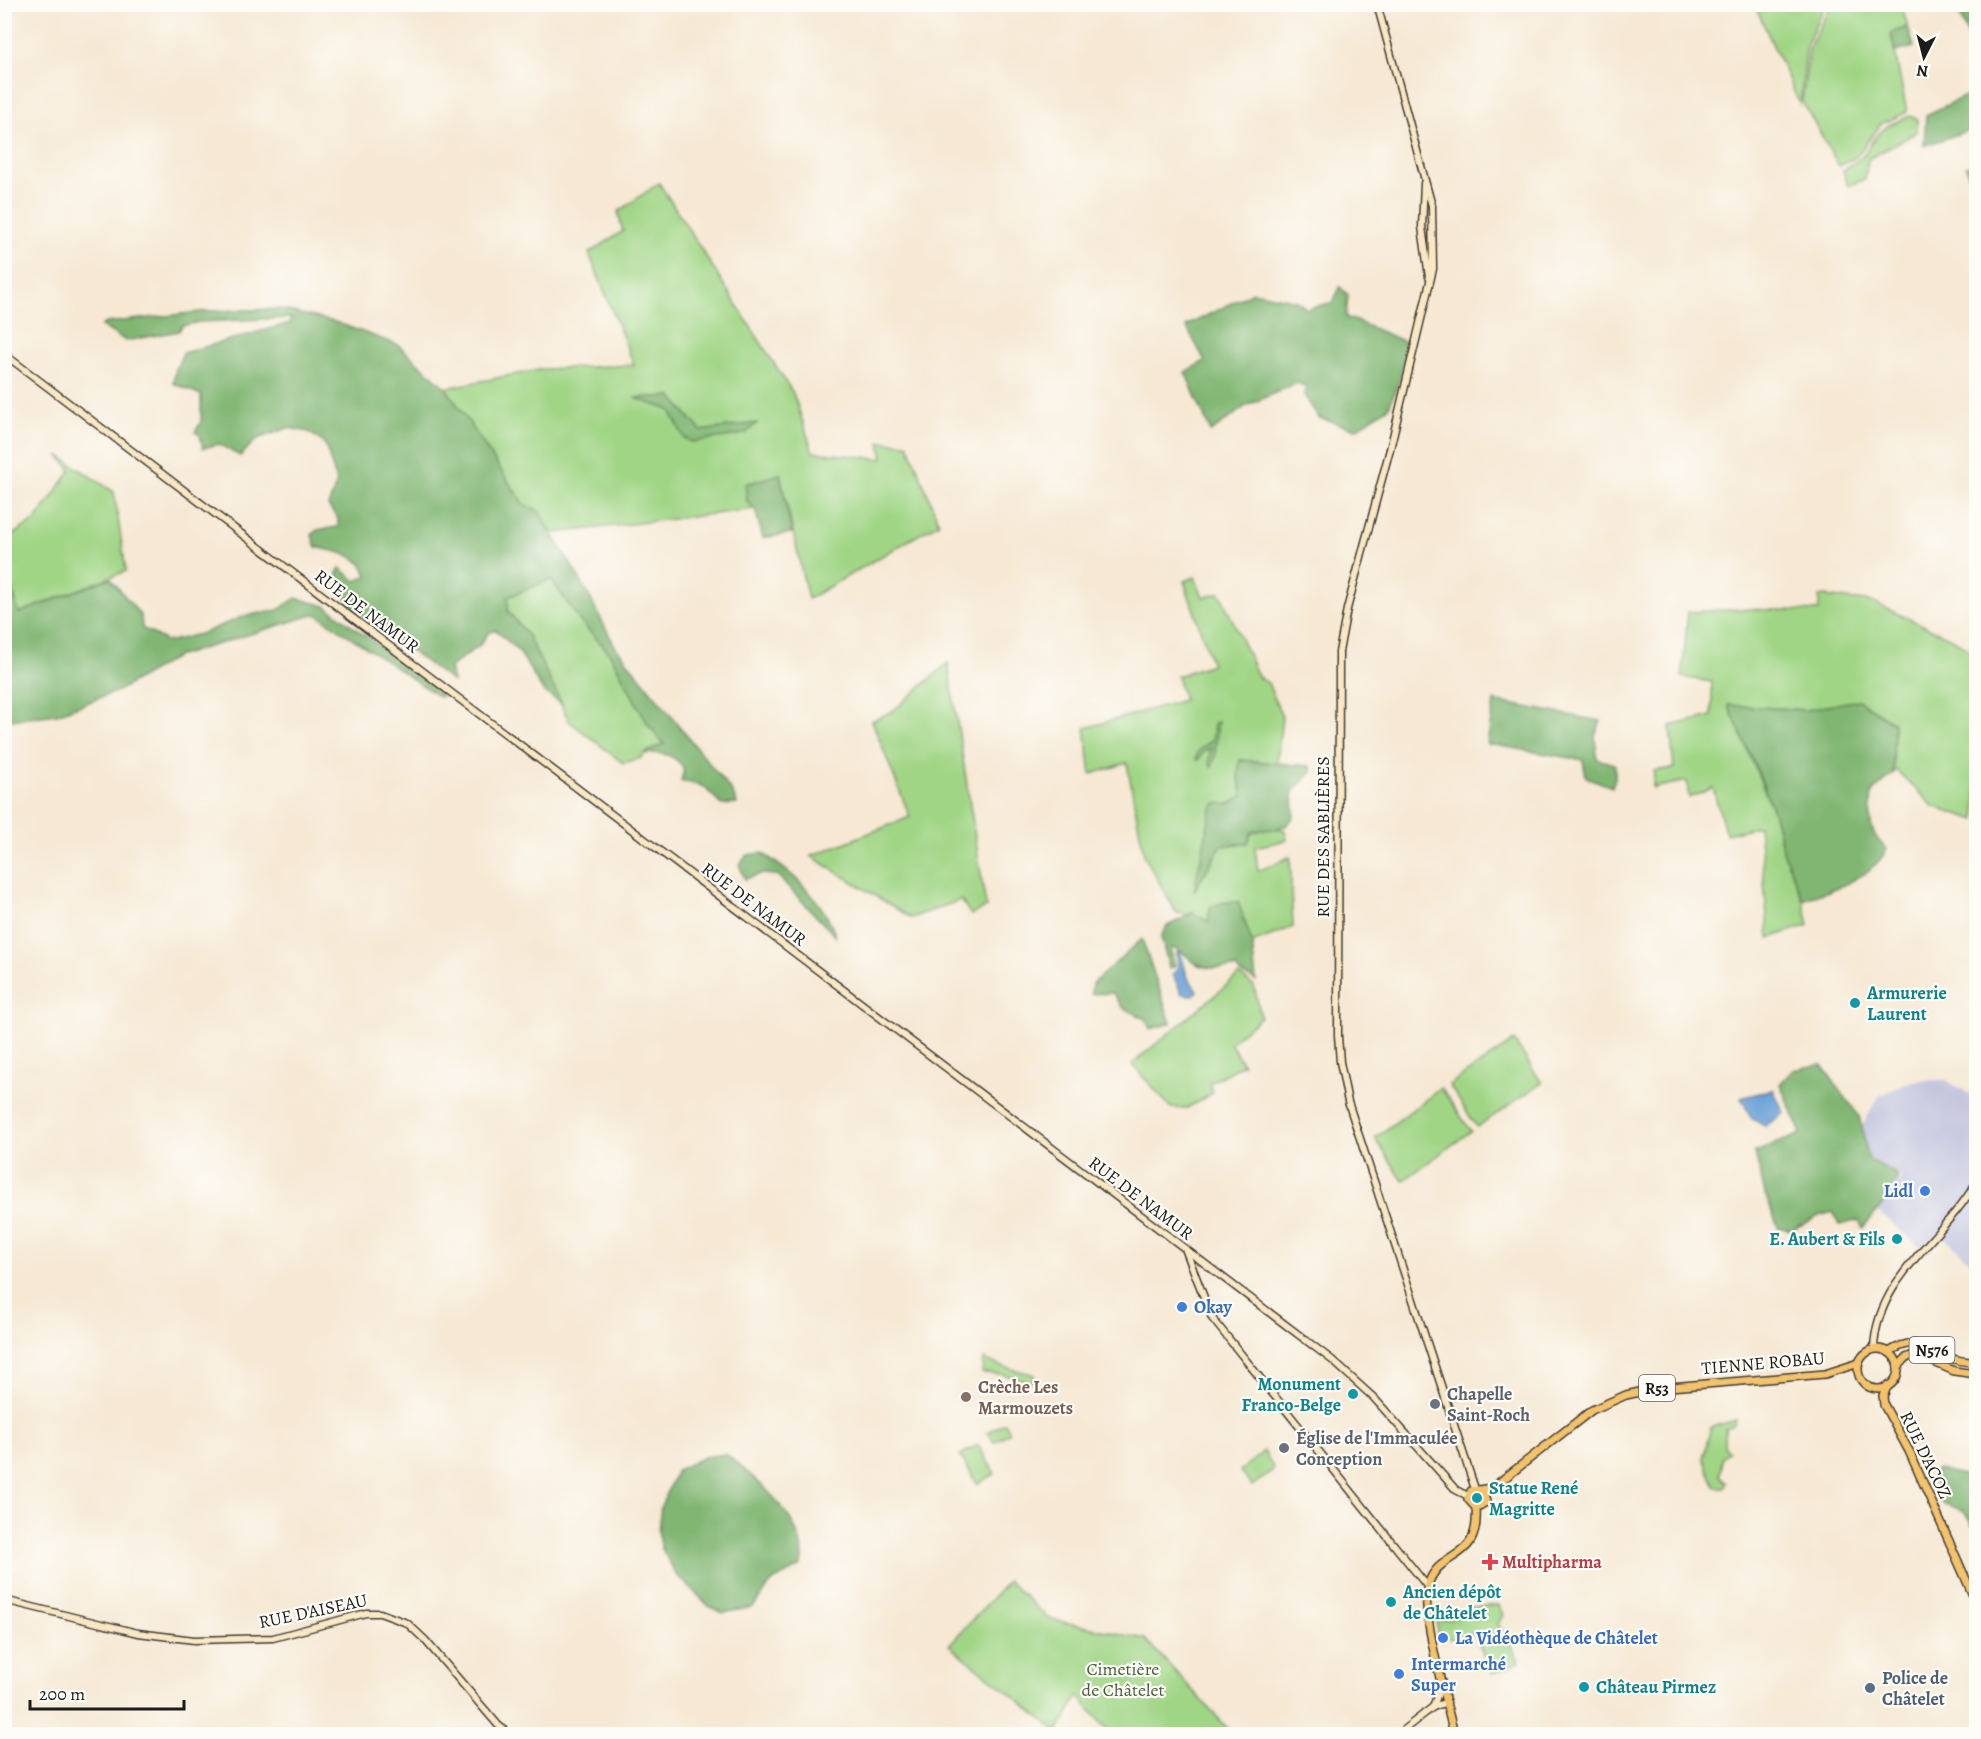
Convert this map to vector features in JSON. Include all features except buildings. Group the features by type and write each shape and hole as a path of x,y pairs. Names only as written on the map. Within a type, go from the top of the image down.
{"main road":[{"path":"1377,4 1424,171 1431,206 1429,252"},
{"path":"1424,171 1424,206 1429,252"},
{"path":"1424,206 1431,206"},
{"name":"RUE DES SABLIÈRES","path":"1429,252 1430,284 1390,448 1347,609 1339,652 1338,1035 1340,1062 1348,1102 1479,1490"},
{"name":"RUE DE NAMUR","path":"4,354 1350,1374 1456,1490 1468,1496"},
{"path":"1859,1363 1858,1372 1865,1384 1872,1388 1887,1387 1896,1378 1898,1366 1889,1352 1874,1349 1875,1330 1890,1293 1977,1183"},
{"path":"1185,1251 1212,1318 1427,1586"},
{"name":"N576","path":"1889,1352 1905,1344 1917,1344 1947,1357 1977,1362"},
{"name":"R53","path":"1859,1363 1867,1352 1874,1349"},
{"name":"N576","path":"1898,1366 1906,1358 1916,1354 1954,1371 1977,1374"},
{"name":"TIENNE ROBAU","path":"1479,1490 1500,1482 1592,1410 1626,1395 1658,1388 1825,1374 1859,1363"},
{"name":"RUE D'ACOZ","path":"1887,1387 1883,1396 1884,1405 1910,1451 1977,1602"},
{"path":"1476,1508 1486,1502 1479,1490"},
{"name":"R53","path":"1468,1496 1479,1490"},
{"path":"1468,1496 1468,1502 1476,1508"},
{"path":"1454,1734 1441,1684 1426,1606 1427,1586 1439,1568 1472,1542 1477,1527 1476,1508"},
{"name":"RUE D'AISEAU","path":"4,1600 138,1633 194,1640 273,1638 366,1613 380,1613 407,1623 425,1640 498,1725 510,1734"},
{"path":"1433,1707 1441,1684"},
{"path":"1398,1734 1433,1707 1447,1702"}],"shaded area":[{"path":"1944,1080 1968,1093 1976,1101 1976,1267 1941,1235 1928,1254 1877,1211 1901,1177 1870,1159 1861,1128 1879,1096 1912,1081"}],"green space":[{"path":"1755,5 1825,5 1807,44 1800,105"},
{"path":"1831,5 1901,5 1908,27 1891,33 1907,112 1881,124 1856,157 1839,166 1802,101 1810,46"},
{"path":"1955,5 1976,5 1976,54"},
{"path":"1908,27 1914,47 1895,52 1891,33"},
{"path":"1976,91 1976,128 1924,146 1926,115"},
{"path":"1910,116 1917,119 1917,132 1868,159 1865,179 1848,186 1843,170 1862,157 1876,136 1889,125"},
{"path":"1976,156 1976,206 1966,166 1972,165"},
{"path":"659,183 793,393 813,452 883,459 880,442 908,444 939,523 808,599 780,474 755,509 556,533 551,531 539,511 524,505 446,388 543,369 634,365 589,253 623,231 618,212","holes":["671,396 701,431 756,423 684,438 670,410 637,398"]},
{"path":"1340,287 1348,295 1346,317 1406,342 1401,375 1389,407 1356,429 1319,418 1304,395 1306,386 1297,383 1246,406 1211,432 1185,372 1205,361 1186,326 1253,292 1297,301 1307,309 1333,302"},
{"path":"280,309 335,322 398,345 446,388 524,505 539,511 584,586 615,646 733,793 737,804 722,805 703,786 681,781 684,769 671,757 655,753 643,754 664,744 647,723 609,652 580,621 551,579 508,597 508,611 528,636 562,704 543,691 520,653 496,630 488,633 480,645 450,667 453,682 349,605 337,573 340,568 356,581 367,576 360,562 339,552 316,547 312,535 317,530 338,527 338,518 328,506 337,482 325,444 309,432 288,428 257,439 240,456 219,444 203,448 200,435 195,432 201,422 201,395 173,383 183,353 290,323 291,318 199,322 182,326 179,331 126,341 101,326 106,323 208,311"},
{"path":"671,396 701,431 757,423 745,434 692,442 684,438 670,410 635,398"},
{"path":"58,455 114,492 126,571 19,613 5,566 4,540 36,520 71,470"},
{"path":"780,474 792,533 763,538 755,509 747,502 745,484"},
{"path":"5,566 19,613 110,578 141,616 142,628 168,642 203,633 244,616 278,610 296,598 326,606 443,695 440,697 316,614 176,657 118,691 57,714 5,721 4,613 8,613"},
{"path":"1195,577 1203,597 1220,593 1259,678 1268,683 1282,717 1277,763 1240,760 1238,775 1243,796 1229,804 1196,888 1221,846 1265,829 1285,830 1287,840 1255,847 1258,871 1290,857 1293,927 1252,943 1238,902 1208,922 1193,913 1186,915 1176,912 1144,855 1127,763 1091,774 1085,728 1184,700 1177,676 1212,664 1184,581"},
{"path":"551,579 580,621 609,652 647,723 664,744 643,754 641,758 623,763 569,721 528,636 508,611 508,597"},
{"path":"1819,597 1872,602 1951,638 1976,655 1976,820 1933,806 1896,770 1893,774 1894,723 1858,701 1806,710 1729,705 1774,814 1784,854 1803,900 1809,925 1769,938 1759,826 1726,834 1713,788 1689,798 1687,781 1653,788 1654,771 1674,768 1670,726 1712,716 1712,682 1682,677 1688,612 1742,609 1819,611"},
{"path":"948,663 986,907 971,915 961,900 911,918 811,856 910,817 872,721 893,711"},
{"path":"1858,700 1894,723 1893,774 1872,792 1871,809 1872,830 1887,849 1881,859 1862,875 1803,900 1784,854 1774,814 1759,774 1728,705 1806,710"},
{"path":"1494,701 1601,721 1595,735 1597,759 1615,764 1615,778 1612,787 1586,777 1583,760 1487,744"},
{"path":"1218,722 1215,758 1211,767 1209,761 1211,748 1204,752 1198,760 1196,759 1198,751 1212,740 1214,723"},
{"path":"1240,760 1310,766 1312,772 1293,791 1294,817 1287,825 1276,829 1252,831 1248,843 1221,846 1194,891 1211,810 1216,803 1229,804 1243,796 1238,775"},
{"path":"762,853 796,879 816,900 824,911 836,937 777,875 761,874 745,879 739,864 747,855"},
{"path":"1223,902 1238,902 1252,943 1256,981 1240,973 1236,968 1201,966 1181,951 1173,948 1171,951 1175,966 1169,968 1161,937 1167,926 1193,913 1208,922 1210,907"},
{"path":"1142,939 1171,1023 1150,1029 1146,1019 1123,1008 1113,993 1091,994 1092,984"},
{"path":"1239,975 1254,986 1261,1017 1230,1043 1243,1064 1209,1083 1213,1093 1187,1108 1171,1108 1132,1064"},
{"path":"1514,1041 1542,1083 1477,1127 1449,1085"},
{"path":"1821,1064 1859,1116 1869,1160 1892,1171 1898,1177 1885,1201 1863,1228 1859,1220 1839,1225 1833,1212 1819,1216 1792,1230 1778,1227 1765,1194 1755,1152 1801,1134 1780,1084 1793,1070"},
{"path":"1441,1088 1471,1131 1403,1181 1375,1138"},
{"path":"984,1359 1000,1366 1035,1375 1032,1382 1001,1374 982,1373"},
{"path":"1736,1420 1733,1426 1725,1429 1724,1446 1729,1452 1722,1458 1720,1475 1727,1483 1724,1487 1715,1487 1703,1458 1711,1427"},
{"path":"1005,1423 1010,1432 994,1442 988,1432"},
{"path":"978,1445 995,1474 977,1484 960,1455"},
{"path":"1264,1451 1274,1469 1252,1486 1240,1471"},
{"path":"726,1454 766,1489 778,1503 797,1533 802,1549 801,1566 773,1581 753,1607 723,1613 710,1607 676,1574 662,1549 658,1531 661,1506 677,1470 704,1457"},
{"path":"1938,1470 1976,1477 1976,1529 1963,1510 1941,1503 1932,1473"},
{"name":"Cimetière de Châtelet","path":"1008,1581 1049,1619 1145,1639 1233,1734 1111,1734 1078,1696 1058,1732 949,1645"},
{"path":"1499,1605 1503,1615 1498,1624 1520,1662 1492,1674 1474,1634 1449,1639 1446,1635 1439,1637 1436,1621 1467,1616 1466,1608"}],"water":[{"path":"1177,952 1180,952 1187,975 1197,991 1193,995 1182,994 1173,975 1178,967"},
{"path":"1773,1089 1784,1113 1765,1126 1752,1119 1741,1098"}],"place":[{"name":"Armurerie Laurent","path":"1855,1003"},
{"name":"Lidl","path":"1925,1191"},
{"name":"E. Aubert & Fils","path":"1897,1239"},
{"name":"Okay","path":"1182,1307"},
{"name":"Monument Franco-Belge","path":"1353,1394"},
{"name":"Crèche Les Marmouzets","path":"966,1397"},
{"name":"Chapelle Saint-Roch","path":"1435,1404"},
{"name":"Église de l'Immaculée Conception","path":"1284,1448"},
{"name":"Statue René Magritte","path":"1477,1498"},
{"name":"Multipharma","path":"1490,1562"},
{"name":"Ancien dépôt de Châtelet","path":"1391,1602"},
{"name":"La Vidéothèque de Châtelet","path":"1443,1638"},
{"name":"Intermarché Super","path":"1399,1674"},
{"name":"Château Pirmez","path":"1584,1687"},
{"name":"Police de Châtelet","path":"1870,1688"}]}
